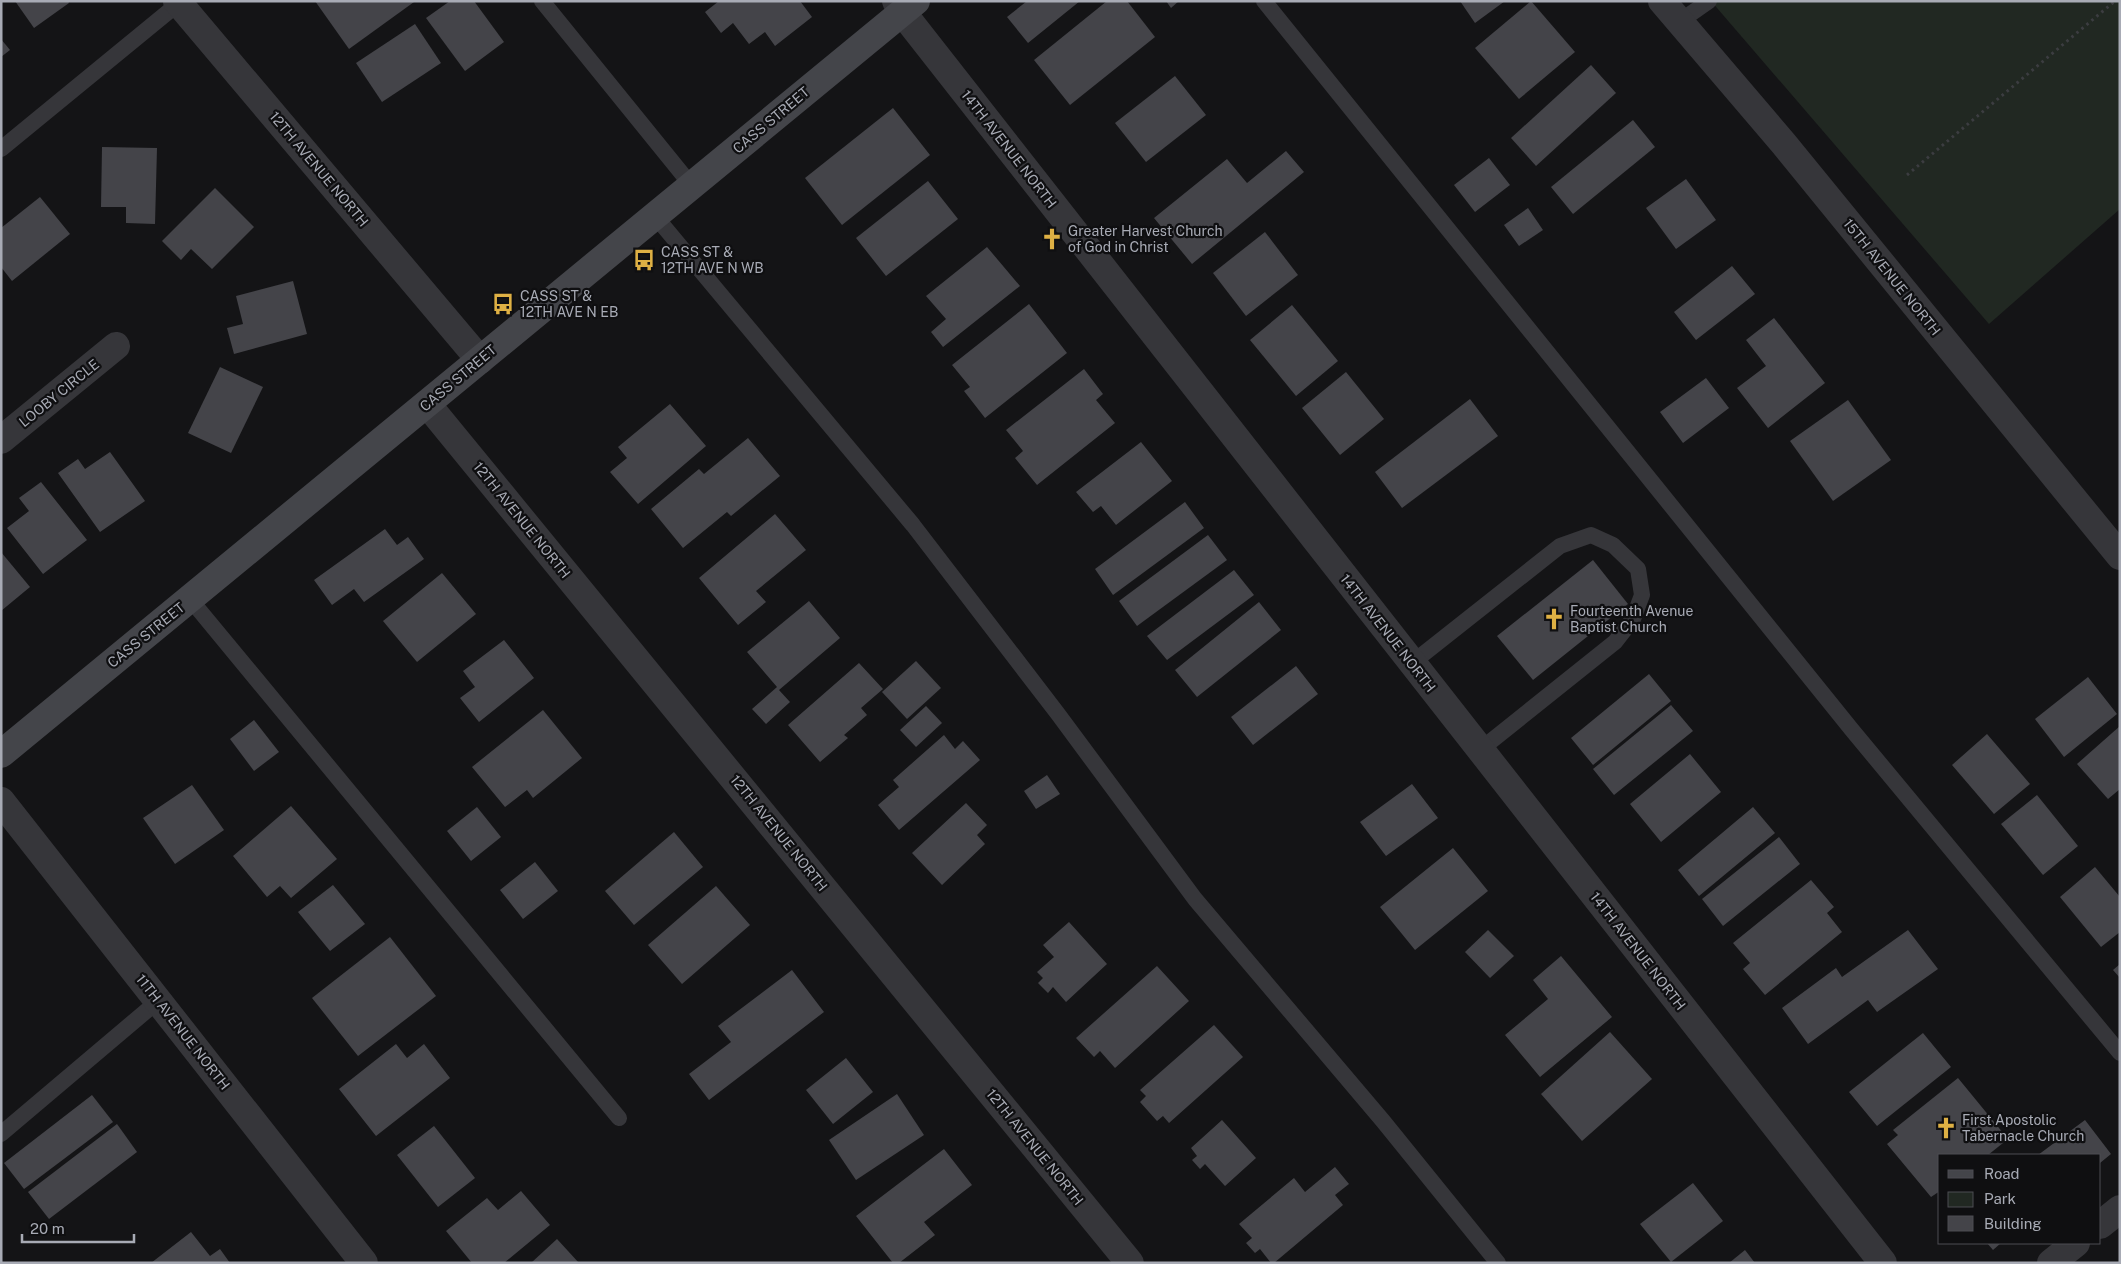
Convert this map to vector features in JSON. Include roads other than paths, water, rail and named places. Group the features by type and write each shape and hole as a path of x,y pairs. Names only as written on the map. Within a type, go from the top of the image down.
{"street":[{"name":"15TH AVENUE NORTH","path":"1662,1 1784,144 2120,556"},
{"name":"12TH AVENUE NORTH","path":"178,2 480,360"},
{"name":"CASS STREET","path":"1,754 692,186 904,5"},
{"name":"14TH AVENUE NORTH","path":"904,5 1412,663 1883,1263"},
{"name":"LOOBY CIRCLE","path":"1,440 116,346"},
{"name":"12TH AVENUE NORTH","path":"427,404 1130,1263"},
{"name":"11TH AVENUE NORTH","path":"1,801 364,1263"},
{"path":"2101,1224 2120,1209"},
{"path":"2050,1263 2075,1244"}],"lane":[{"path":"542,1 692,186"},
{"path":"1264,1 1852,730 2120,1053"},
{"path":"1679,22 1709,1"},
{"path":"1,149 178,2"},
{"path":"655,216 913,525 1058,714 1195,898 1383,1121 1498,1263"},
{"path":"1412,663 1560,546 1591,535 1613,545 1638,570 1642,595 1634,620 1615,642 1480,750"},
{"path":"190,599 619,1118"},
{"path":"1,1134 158,1001"}],"place":[{"name":"Greater Harvest Church of God in Christ","path":"1052,239"},
{"name":"CASS ST & 12TH AVE N WB","path":"644,260"},
{"name":"CASS ST & 12TH AVE N EB","path":"503,304"},
{"name":"Fourteenth Avenue Baptist Church","path":"1554,619"},
{"name":"First Apostolic Tabernacle Church","path":"1946,1128"}]}
